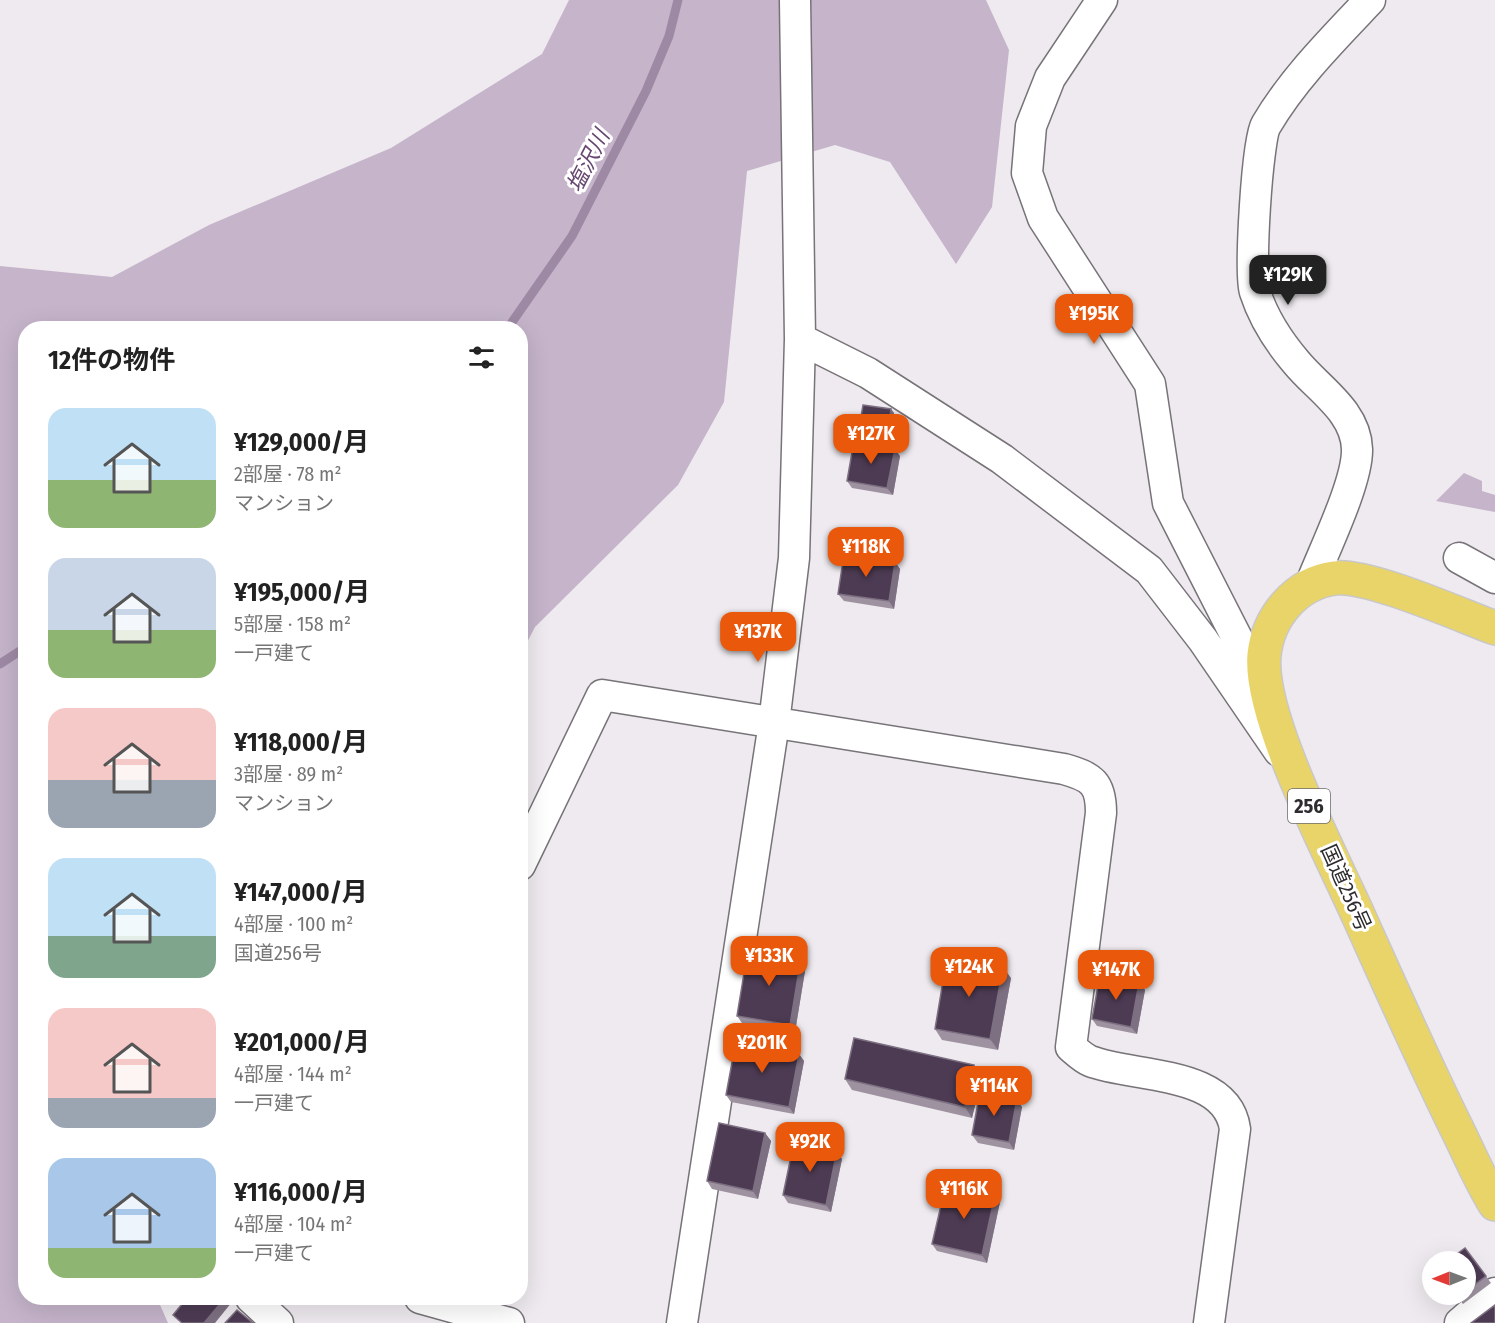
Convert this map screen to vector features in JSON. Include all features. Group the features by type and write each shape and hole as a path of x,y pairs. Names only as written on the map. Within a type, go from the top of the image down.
{"highway":[{"name":"国道256号","path":"1495,628 1364,581 1336,578 1310,586 1287,602 1270,627 1264,656 1268,699 1296,776 1421,1057 1495,1204"}],"street":[{"path":"682,1323 774,723 794,558 800,339 795,0"},
{"path":"1102,0 1050,78 1031,126 1027,173 1043,218 1150,384 1168,503 1268,699"},
{"path":"1310,586 1354,475 1358,448 1351,422 1296,363 1269,324 1254,290 1253,244 1259,170 1264,127 1306,70 1370,0"},
{"path":"800,339 868,373 1002,459 1149,570 1203,640 1296,776"},
{"path":"1459,558 1495,578"},
{"path":"528,848 602,695 1064,769 1092,780 1101,794 1101,813 1071,1047 1088,1060 1200,1086 1226,1104 1233,1116 1235,1129 1209,1323"},
{"path":"1460,1323 1495,1293"},
{"path":"259,1305 278,1323"},
{"path":"424,1305 509,1323"}],"shaded area":[{"path":"569,0 986,0 1009,50 992,207 956,264 890,162 835,145 747,171 724,402 678,485 535,627 528,640 528,321 18,321 18,1305 160,1305 168,1323 0,1323 0,266 112,277 209,225 391,148 542,54"},
{"path":"1464,473 1482,481 1482,491 1495,495 1495,512 1436,501"}],"building":[{"path":"863,405 891,409 887,438 858,434"},
{"path":"854,441 895,449 887,488 847,481"},
{"path":"844,554 895,562 889,601 838,594"},
{"path":"748,949 801,958 790,1025 737,1016"},
{"path":"947,957 1003,967 990,1039 935,1029"},
{"path":"1100,975 1139,983 1131,1027 1092,1019"},
{"path":"854,1038 974,1065 965,1107 845,1079"},
{"path":"736,1041 799,1054 789,1107 726,1095"},
{"path":"980,1092 1017,1099 1009,1142 972,1135"},
{"path":"719,1123 765,1133 753,1191 707,1181"},
{"path":"794,1142 837,1151 826,1205 783,1195"},
{"path":"946,1184 995,1195 982,1255 932,1244"},
{"path":"1476,1263 1486,1276 1476,1284"},
{"path":"181,1305 219,1305 204,1323 182,1323 173,1315"},
{"path":"1495,1305 1495,1323 1471,1323"},
{"path":"237,1310 253,1323 225,1323"}],"waterway":[{"name":"塩沢川","path":"513,321 572,236 646,91 669,36 678,0"},
{"name":"塩沢川","path":"0,664 18,652"}]}
